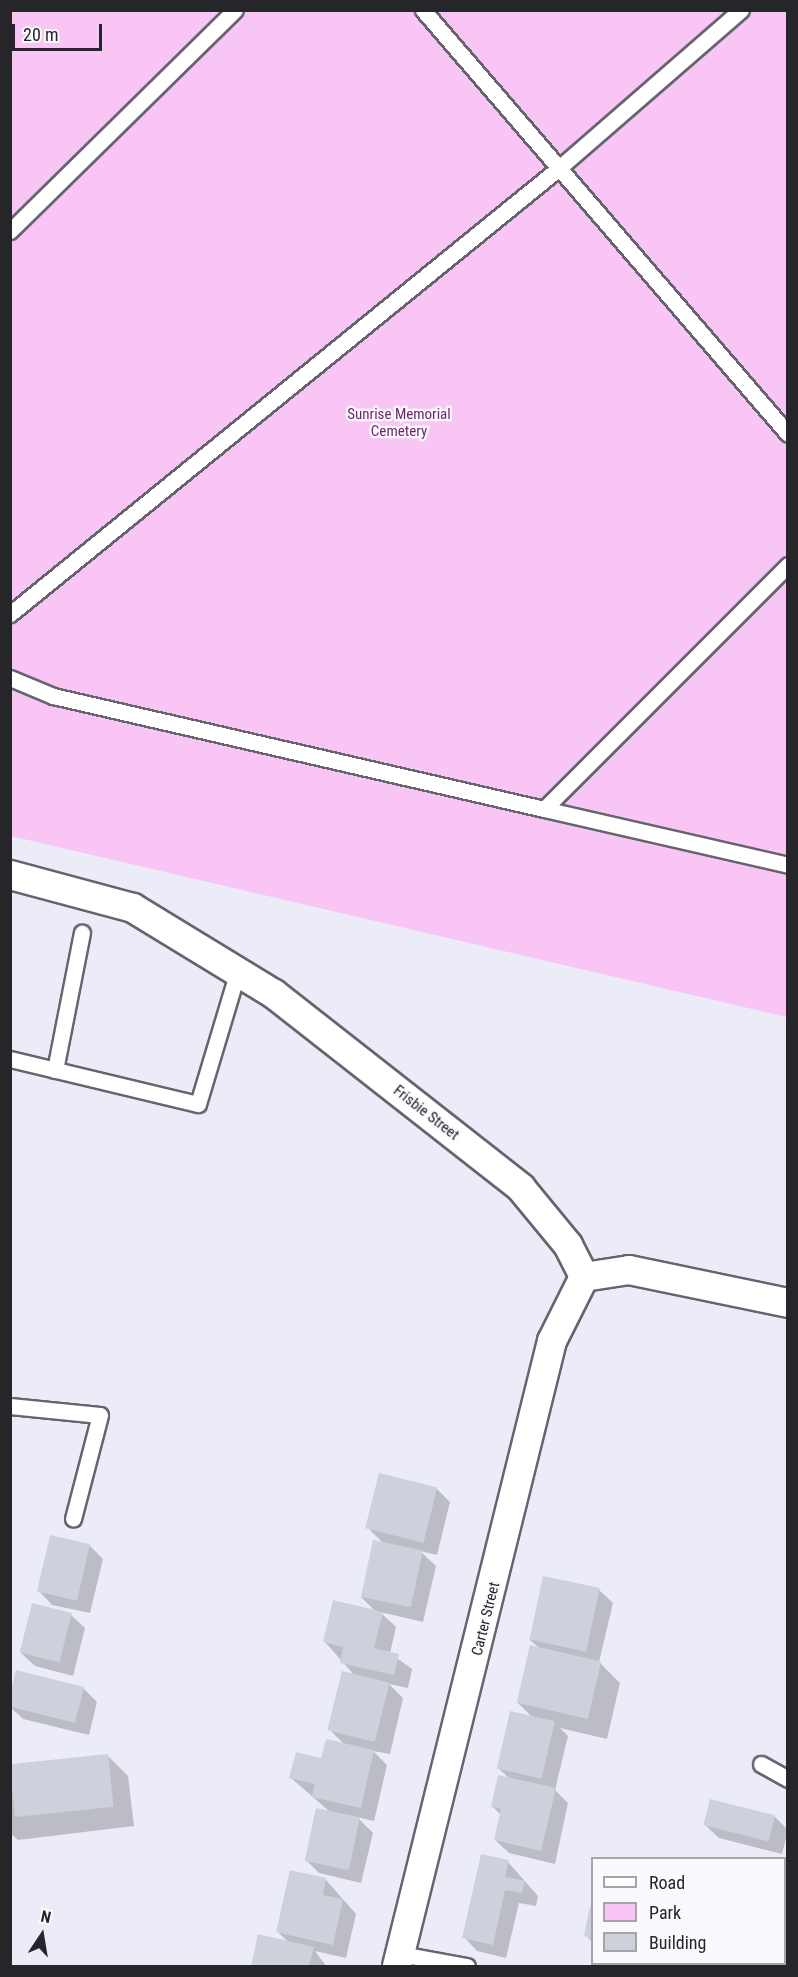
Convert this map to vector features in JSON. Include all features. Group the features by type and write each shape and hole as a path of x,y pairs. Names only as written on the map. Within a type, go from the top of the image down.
{"street":[{"name":"Frisbie Street","path":"10,875 57,885 133,908 238,971 521,1188 568,1245 584,1277"},
{"path":"584,1277 629,1270 788,1303"},
{"name":"Carter Street","path":"398,1960 552,1341 584,1277"}],"lane":[{"path":"10,231 235,10"},
{"path":"423,10 788,434"},
{"path":"10,614 559,168 741,10"},
{"path":"544,808 788,565"},
{"path":"10,678 53,696 788,865"},
{"path":"56,1070 82,933"},
{"path":"10,1059 198,1104 238,971"},
{"path":"10,1406 100,1415 73,1519"},
{"path":"760,1764 788,1779"},
{"path":"398,1960 467,1966"}],"green space":[{"name":"Sunrise Memorial Cemetery","path":"11,11 787,11 787,1017 11,836"}],"building":[{"path":"379,1473 437,1488 423,1543 365,1528"},
{"path":"50,1535 90,1544 77,1601 37,1592"},
{"path":"373,1540 423,1551 411,1607 361,1597"},
{"path":"543,1576 600,1588 586,1652 529,1640"},
{"path":"333,1600 383,1612 374,1648 399,1654 394,1675 340,1663 343,1647 323,1642"},
{"path":"32,1603 72,1613 59,1662 20,1652"},
{"path":"530,1645 601,1661 588,1719 517,1702"},
{"path":"16,1670 84,1687 75,1723 10,1707 10,1694"},
{"path":"342,1671 390,1683 375,1742 327,1730"},
{"path":"510,1711 555,1721 542,1779 497,1768"},
{"path":"326,1739 374,1750 361,1808 312,1797 315,1784 289,1778 296,1752 321,1758"},
{"path":"108,1754 114,1807 15,1817 10,1764"},
{"path":"498,1775 556,1788 541,1851 494,1840 501,1809 491,1807"},
{"path":"710,1799 775,1815 768,1841 703,1825"},
{"path":"316,1808 360,1817 349,1870 305,1861"},
{"path":"481,1854 509,1860 505,1877 525,1881 522,1893 505,1890 493,1945 462,1938"},
{"path":"290,1870 326,1878 323,1895 343,1899 333,1945 276,1932"},
{"path":"590,1906 591,1906 591,1938 584,1936"},
{"path":"258,1934 314,1947 309,1966 251,1966"}]}
